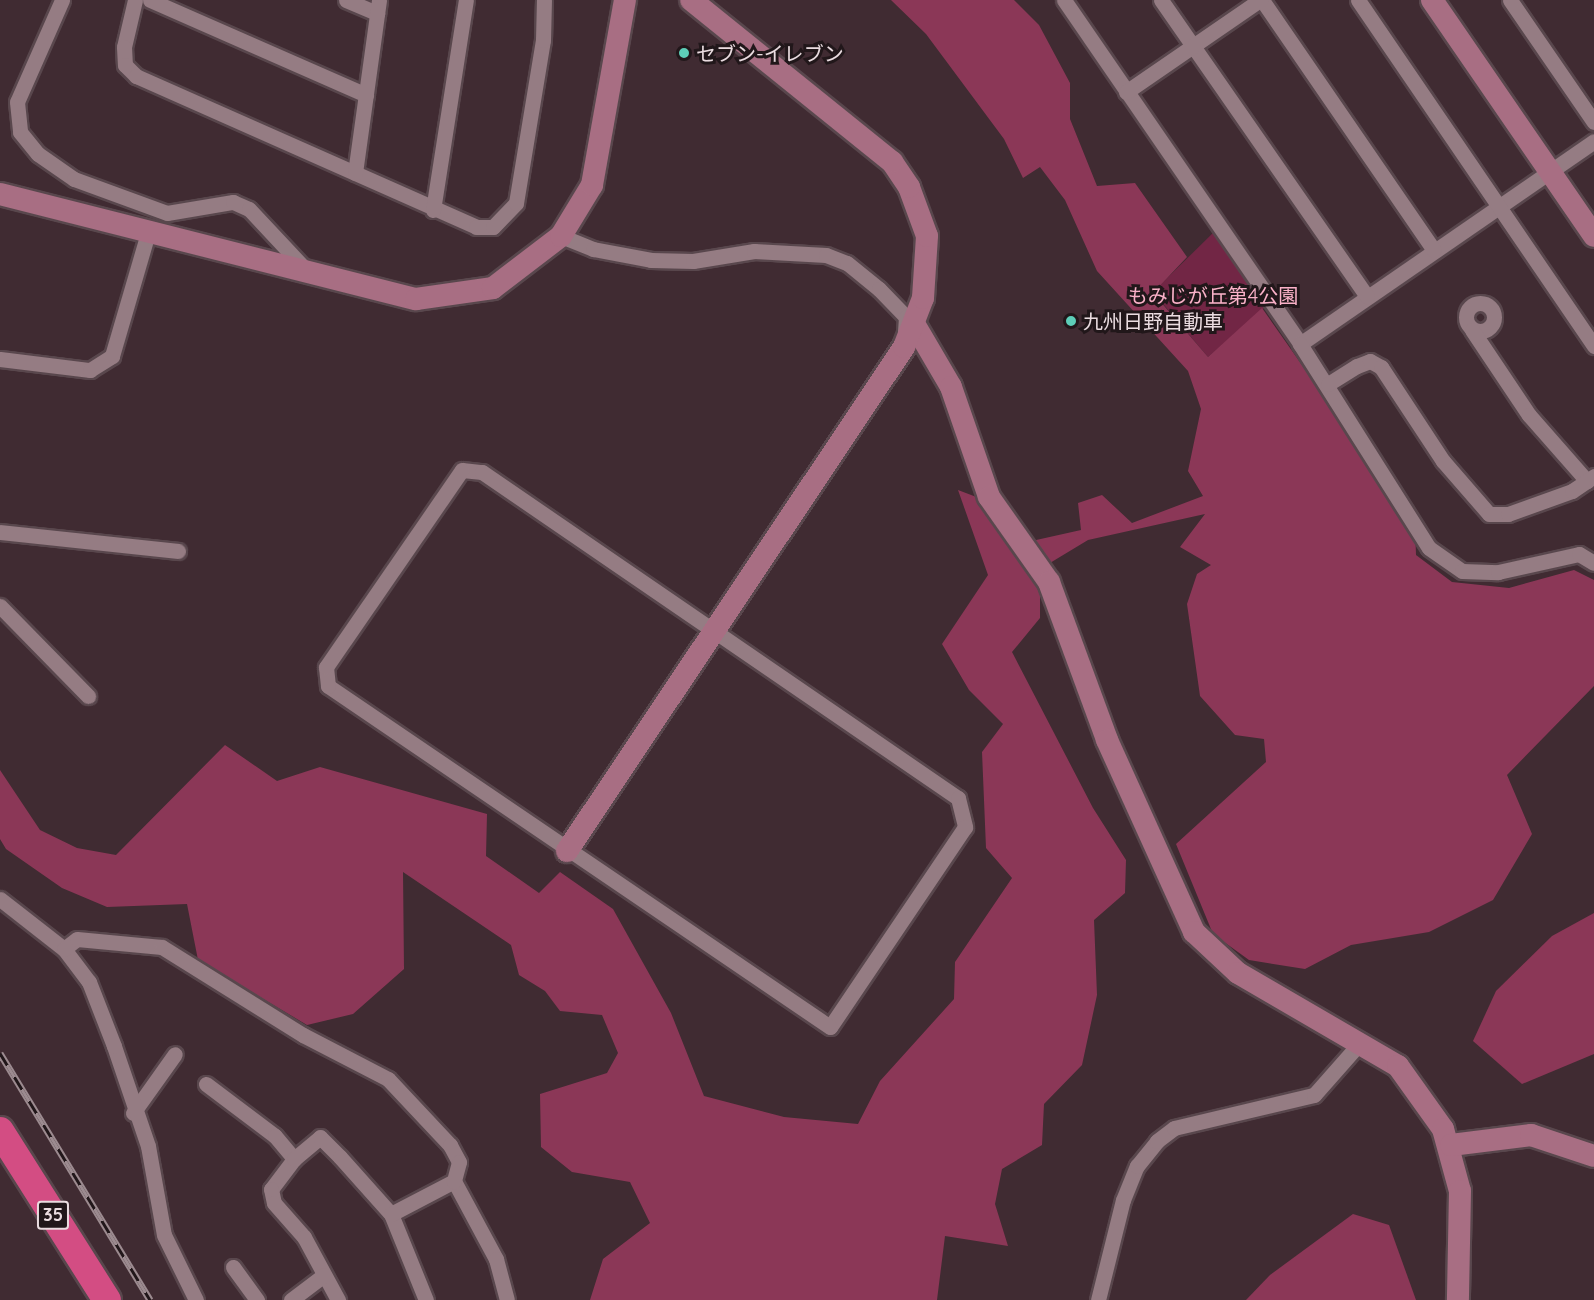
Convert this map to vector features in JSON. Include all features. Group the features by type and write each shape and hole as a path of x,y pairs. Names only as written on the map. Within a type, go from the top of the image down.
{"highway":[{"name":"35","path":"0,1131 107,1300"}],"street":[{"path":"62,0 17,102 20,132 38,154 74,179 167,213 233,202 249,209 311,275"},
{"path":"135,0 124,47 125,65 136,76 356,173 433,210 476,227 493,226 516,203 543,40 544,0"},
{"path":"150,0 366,96"},
{"path":"346,0 378,6 356,173"},
{"path":"433,210 466,0"},
{"path":"0,194 311,275 416,299 453,297 493,288 561,236 592,185 625,0"},
{"path":"567,851 916,327 927,236 909,187 892,162 691,0"},
{"path":"1064,0 1328,384 1429,548 1462,571 1498,572 1579,554 1594,563"},
{"path":"1161,0 1367,296"},
{"path":"1126,92 1261,0 1434,250"},
{"path":"1358,0 1594,346"},
{"path":"1432,0 1594,236"},
{"path":"1510,0 1594,122"},
{"path":"1300,344 1594,141"},
{"path":"0,358 90,370 112,356 148,233"},
{"path":"561,236 593,249 651,260 693,261 754,251 826,255 847,263 906,316 904,347"},
{"path":"916,327 951,387 989,497 1050,582 1107,740 1194,932 1238,973 1398,1066 1419,1089 1451,1145 1463,1233 1458,1300"},
{"path":"1328,384 1364,363 1381,367 1443,461 1489,514 1508,514 1590,479 1529,415 1472,330"},
{"path":"462,470 482,472 714,632 958,798 964,826 955,843 830,1027 567,851 328,686 326,667 462,470"},
{"path":"0,532 178,551"},
{"path":"0,606 88,696"},
{"path":"0,899 64,949 89,982 133,1113 148,1146 164,1235 196,1300"},
{"path":"64,949 77,939 162,946 303,1035 388,1079 450,1145 459,1162 454,1181 496,1259 507,1300"},
{"path":"1098,1300 1123,1200 1137,1166 1157,1141 1174,1128 1314,1095 1359,1044"},
{"path":"133,1113 175,1054"},
{"path":"206,1084 275,1136 294,1159"},
{"path":"1451,1145 1531,1135 1594,1156"},
{"path":"338,1300 304,1237 274,1203 271,1190 294,1159 320,1137 391,1214 426,1300"},
{"path":"391,1214 454,1181"},
{"path":"233,1268 257,1300"},
{"path":"291,1300 324,1275"}],"green space":[{"name":"もみじが丘第4公園","path":"1219,227 1271,302 1208,357 1153,292"}],"shaded area":[{"path":"891,0 1014,0 1039,25 1070,83 1070,119 1097,186 1135,183 1187,257 1153,293 1208,357 1262,308 1415,526 1416,555 1452,582 1509,588 1574,570 1594,580 1594,686 1507,775 1532,834 1493,900 1429,932 1351,945 1305,969 1249,960 1213,934 1176,844 1266,762 1264,739 1235,735 1200,696 1187,604 1197,574 1211,565 1180,547 1205,514 1088,540 1040,569 1040,618 1012,652 1093,808 1126,860 1125,893 1094,920 1097,995 1082,1065 1044,1104 1042,1145 1002,1169 995,1204 1008,1246 945,1236 937,1300 590,1300 603,1259 650,1223 630,1182 572,1172 541,1147 540,1094 607,1073 618,1053 602,1015 560,1011 545,991 519,975 511,945 403,872 404,969 353,1014 307,1025 198,960 187,904 107,907 62,888 6,849 0,839 0,770 40,830 77,848 116,855 225,745 277,781 320,767 487,814 486,856 539,893 560,872 613,909 671,1013 704,1096 784,1117 858,1124 880,1081 954,999 955,962 1012,878 986,848 982,752 1003,724 969,690 942,644 988,575 958,490 979,498 1014,545 1081,530 1078,503 1102,495 1132,523 1203,496 1188,471 1201,409 1188,371 1097,271 1065,200 1040,167 1023,178 1004,139 926,34"},
{"path":"1594,913 1594,1054 1522,1084 1473,1041 1496,991 1552,936"},
{"path":"1353,1214 1389,1225 1416,1300 1246,1300 1270,1275"}],"railway":[{"path":"0,1053 150,1300"}],"place":[{"name":"セブン-イレブン","path":"684,53"},
{"name":"九州日野自動車","path":"1071,321"}]}
